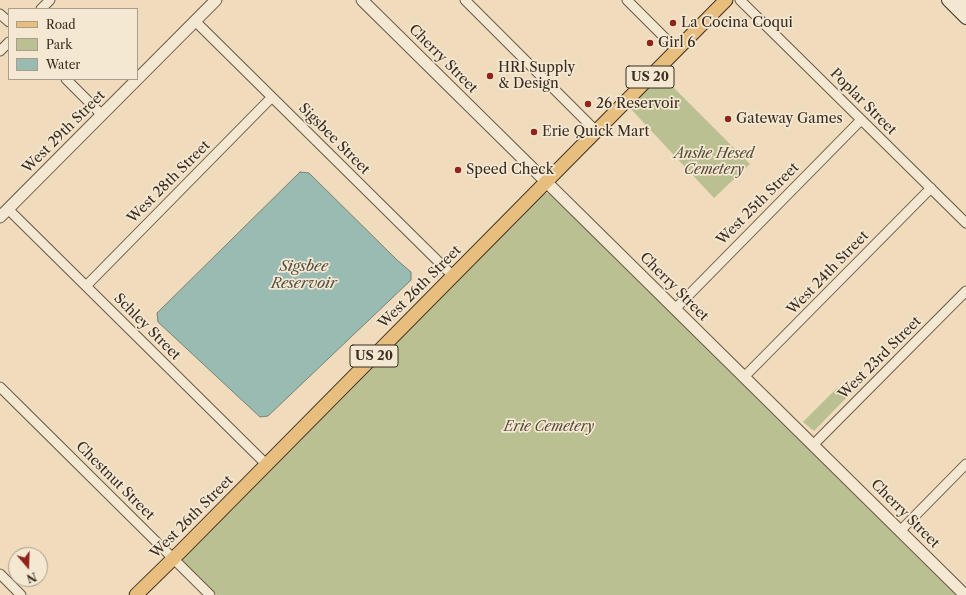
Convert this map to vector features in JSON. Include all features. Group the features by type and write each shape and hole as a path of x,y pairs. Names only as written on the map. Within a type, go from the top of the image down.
{"main road":[{"name":"West 26th Street","path":"136,595 726,0"},
{"path":"948,0 966,18"},
{"path":"962,0 966,4"}],"street":[{"path":"42,8 50,0"},
{"name":"West 29th Street","path":"138,79 216,0"},
{"name":"Cherry Street","path":"362,0 965,595"},
{"path":"465,0 596,131"},
{"path":"627,0 677,50"},
{"name":"Poplar Street","path":"740,0 966,223"},
{"path":"0,14 8,21"},
{"name":"Sigsbee Street","path":"195,21 453,276"},
{"path":"0,51 8,43"},
{"path":"67,80 102,115"},
{"name":"West 29th Street","path":"0,218 137,80"},
{"name":"West 28th Street","path":"86,286 272,97"},
{"name":"West 25th Street","path":"675,309 861,120"},
{"name":"West 24th Street","path":"744,377 931,188"},
{"name":"Schley Street","path":"8,209 266,465"},
{"name":"West 23rd Street","path":"813,445 966,291"},
{"name":"Chestnut Street","path":"0,387 210,595"},
{"path":"900,531 966,464"},
{"path":"0,574 21,595"}],"green space":[{"name":"Anshe Hesed Cemetery","path":"661,75 750,164 714,198 629,107"},
{"name":"Erie Cemetery","path":"545,193 552,194 694,334 728,370 958,595 217,595 181,560"},
{"path":"837,388 847,397 814,431 803,422"}],"water":[{"name":"Sigsbee Reservoir","path":"300,172 309,173 411,272 411,280 268,416 260,417 158,322 157,313"}],"place":[{"name":"La Cocina Coqui","path":"673,23"},
{"name":"Girl 6","path":"650,43"},
{"name":"HRI Supply & Design","path":"490,76"},
{"name":"26 Reservoir","path":"588,104"},
{"name":"Gateway Games","path":"728,119"},
{"name":"Erie Quick Mart","path":"534,132"},
{"name":"Speed Check","path":"458,170"}]}
